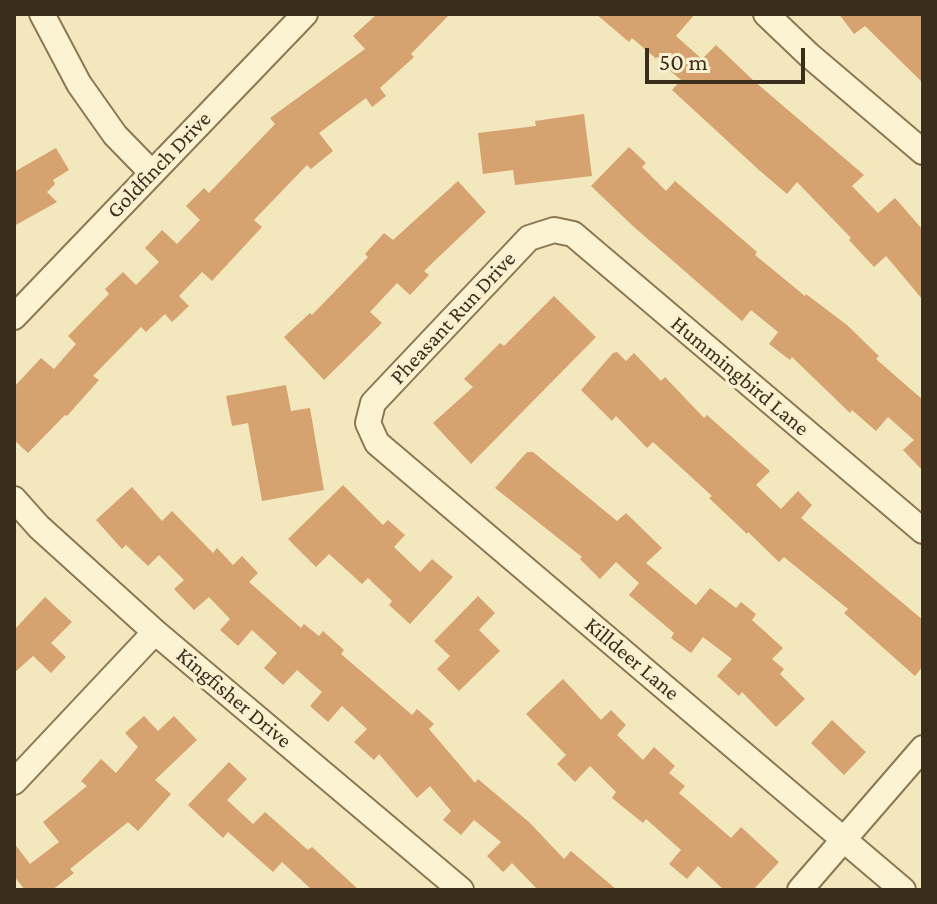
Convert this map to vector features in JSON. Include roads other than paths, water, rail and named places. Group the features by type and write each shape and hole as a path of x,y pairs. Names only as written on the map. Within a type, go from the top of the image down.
{"street":[{"path":"42,14 79,84 115,135 152,173"},
{"name":"Goldfinch Drive","path":"14,317 305,14"},
{"path":"766,14 809,55 923,152"},
{"name":"Pheasant Run Drive","path":"368,423 373,403 529,238 554,230"},
{"name":"Hummingbird Lane","path":"554,230 573,234 923,531"},
{"name":"Killdeer Lane","path":"368,423 377,443 903,890"},
{"name":"Kingfisher Drive","path":"14,499 39,527 155,632 461,890"},
{"path":"14,782 155,632"},
{"path":"800,890 923,748"}]}
